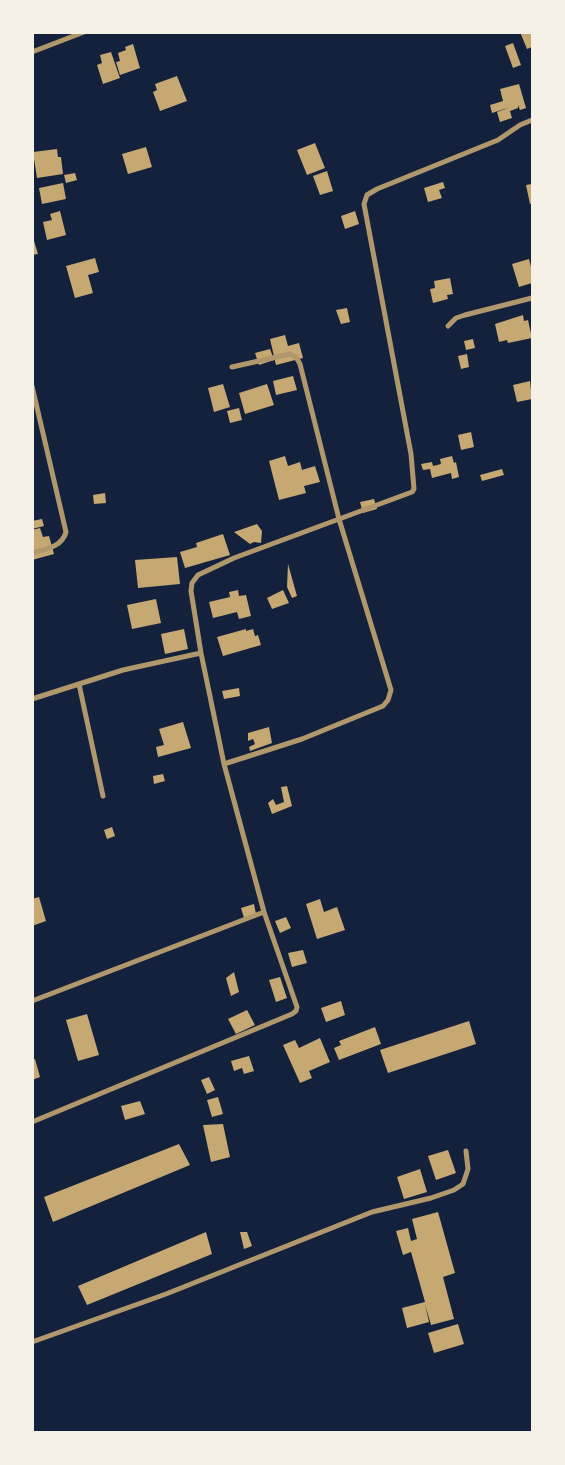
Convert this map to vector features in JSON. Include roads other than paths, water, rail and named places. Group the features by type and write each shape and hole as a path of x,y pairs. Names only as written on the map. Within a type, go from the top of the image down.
{"street":[{"path":"32,52 84,32"},
{"path":"32,1122 296,1011 297,1008 264,912 224,764 201,653 191,591 192,583 198,575 234,558 408,494 414,489 411,454 364,204 367,195 377,189 498,140 520,125 532,120"},
{"path":"448,326 456,318 465,315 532,298"},
{"path":"224,764 302,739 374,710 383,706 390,696 391,690 339,519 300,364 296,357 290,354 232,367"},
{"path":"32,386 66,532 64,539 57,546 32,553"},
{"path":"32,699 123,670 201,653"},
{"path":"79,684 103,796"},
{"path":"32,1000 264,912"},
{"path":"32,1342 166,1294 372,1212 431,1198 454,1190 463,1184 468,1169 466,1151"}]}
